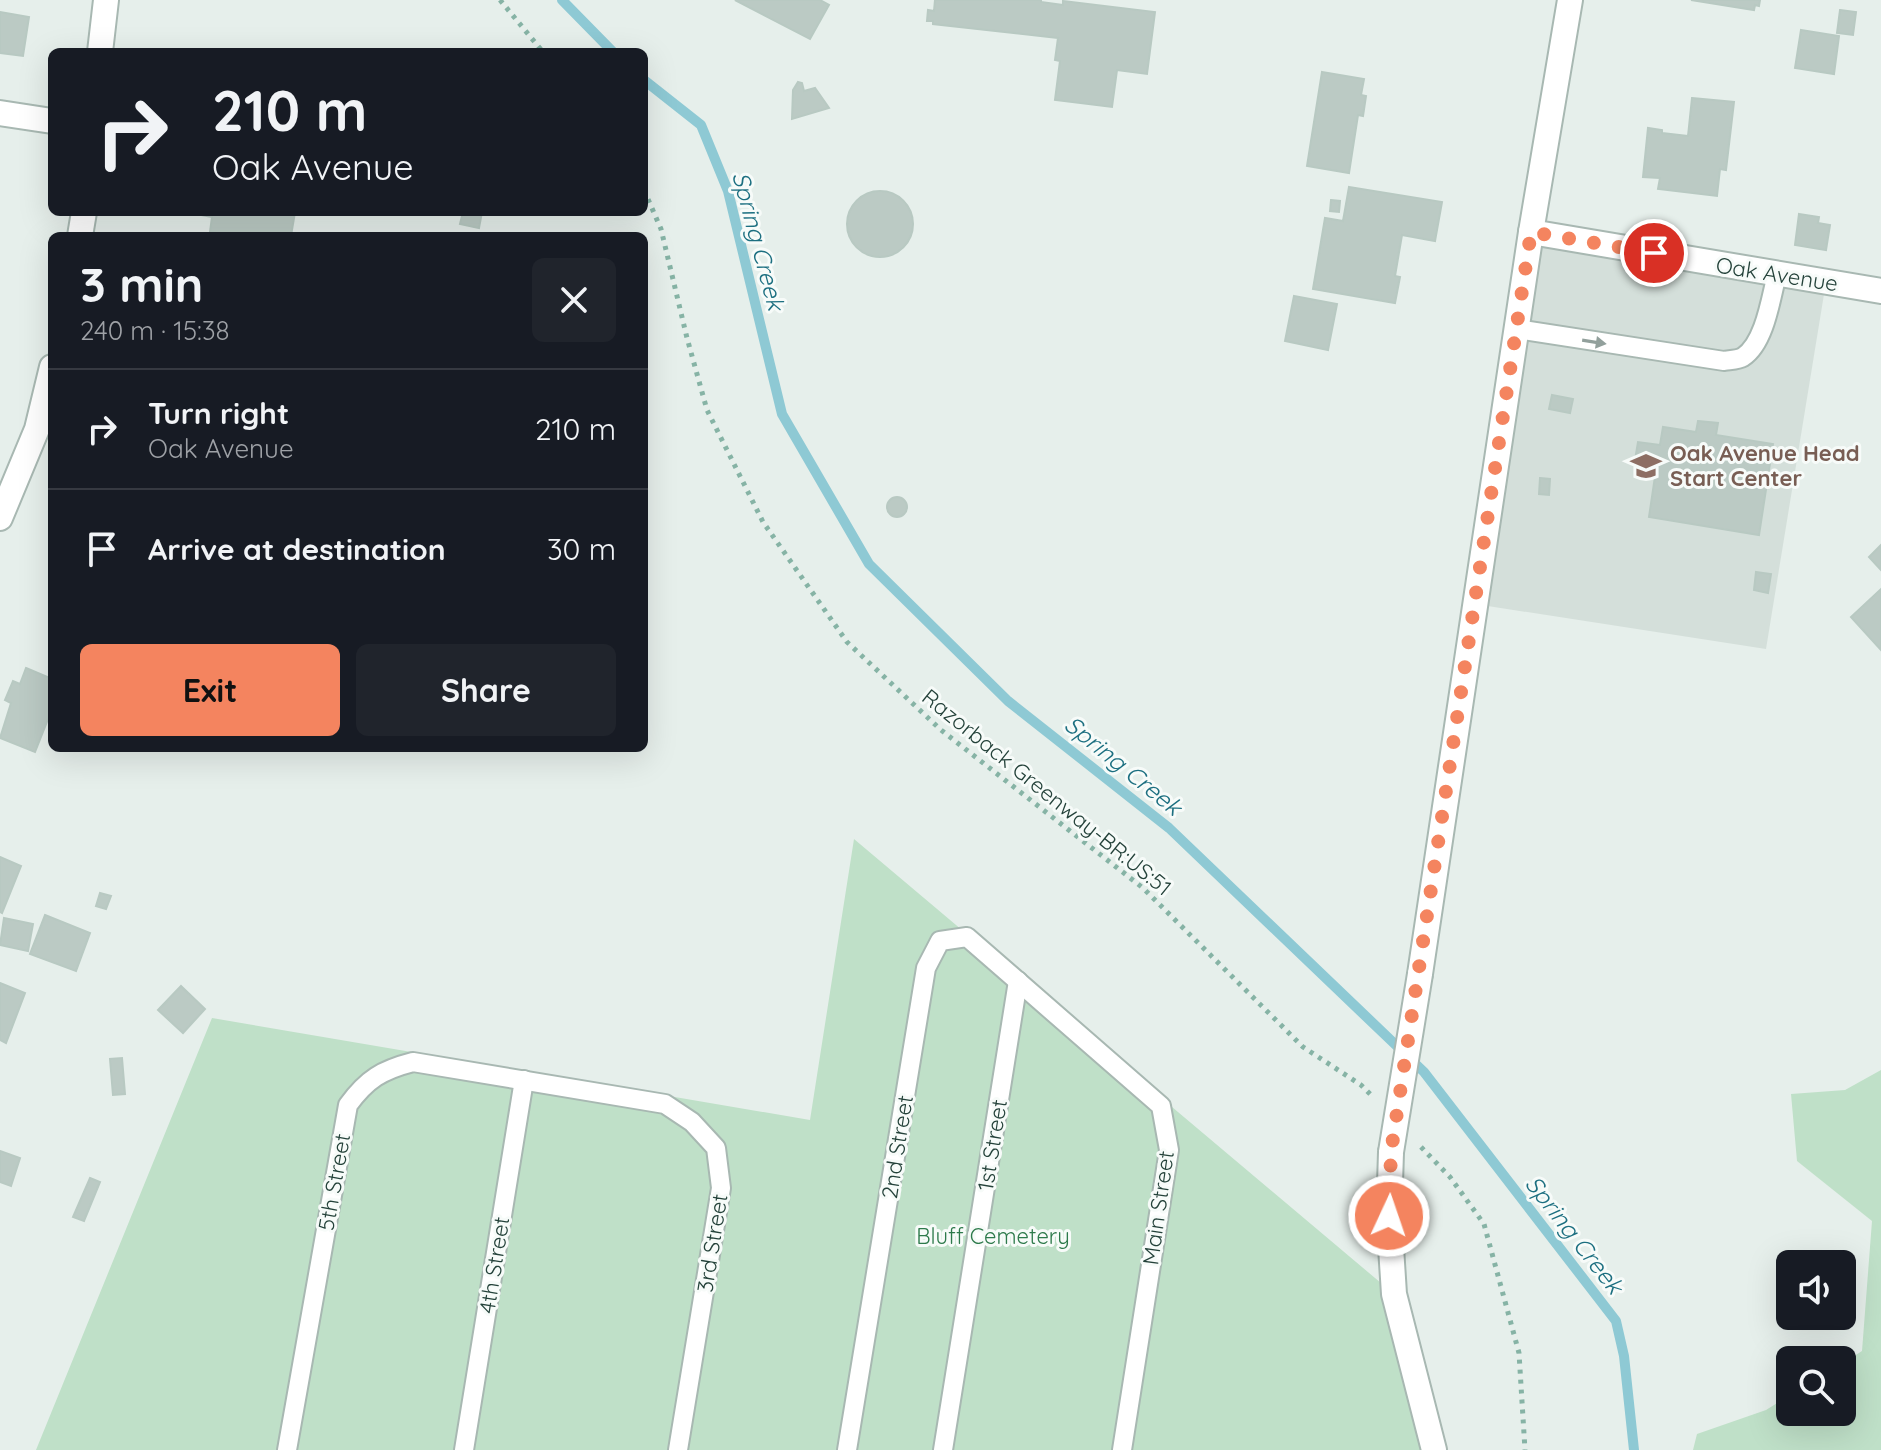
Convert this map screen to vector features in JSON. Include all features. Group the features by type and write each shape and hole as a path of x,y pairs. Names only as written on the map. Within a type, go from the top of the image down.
{"street":[{"path":"100,48 106,0"},
{"path":"1434,1450 1394,1294 1389,1216 1391,1152 1531,232 1570,0"},
{"path":"0,113 48,120"},
{"name":"Oak Avenue","path":"1531,232 1881,291"},
{"path":"0,518 37,429 48,384"}],"lane":[{"path":"1517,329 1710,359 1743,357 1764,327 1777,274"},
{"name":"2nd Street","path":"847,1450 926,968 940,941 967,937 1018,981"},
{"name":"1st Street","path":"943,1450 1018,981"},
{"name":"Main Street","path":"1018,981 1161,1106 1169,1150 1122,1450"},
{"name":"5th Street","path":"287,1450 348,1105 361,1088 386,1069 413,1062 524,1080"},
{"name":"4th Street","path":"464,1450 524,1080"},
{"name":"3rd Street","path":"524,1080 665,1104 692,1122 716,1148 721,1188 678,1450"}],"path":[{"path":"500,0 540,48"},
{"name":"Razorback Greenway-BR:US:51","path":"648,199 661,229 707,410 763,522 847,642 941,730 1143,888 1303,1047 1361,1085 1381,1105"},
{"path":"1411,1136 1450,1177 1484,1224 1519,1353 1525,1450"}],"shaded area":[{"name":"Oak Avenue Head Start Center","path":"1531,232 1826,282 1766,649 1475,604"}],"green space":[{"name":"Bluff Cemetery","path":"854,839 1394,1294 1434,1450 36,1450 212,1018 810,1120"},
{"path":"1881,1070 1881,1450 1693,1450 1697,1434 1776,1404 1776,1426 1856,1426 1856,1355 1862,1351 1872,1221 1797,1161 1791,1094 1845,1090"}],"building":[{"path":"735,0 820,0 829,5 810,39"},
{"path":"935,0 1041,0 1063,5 1063,1 1155,12 1147,74 1117,70 1112,107 1055,100 1060,61 1055,60 1058,38 933,24 933,21 927,21 928,10 934,11"},
{"path":"1691,0 1760,0 1754,10"},
{"path":"1840,10 1856,12 1853,35 1837,33"},
{"path":"0,12 29,17 23,56 0,53"},
{"path":"1801,30 1839,36 1834,74 1795,68"},
{"path":"1322,72 1364,79 1361,95 1366,96 1363,116 1358,115 1349,173 1307,166"},
{"path":"798,82 802,83 804,91 815,88 829,108 792,119 793,90"},
{"path":"1692,98 1734,102 1726,170 1720,169 1717,196 1658,189 1660,178 1643,177 1648,128 1688,136"},
{"path":"1349,187 1442,202 1435,241 1402,235 1395,276 1400,277 1395,303 1313,289 1325,218 1343,221"},
{"path":"880,191 893,194 903,201 910,211 913,224 910,237 903,247 893,254 880,257 867,254 857,247 850,237 847,224 850,211 857,201 867,194"},
{"path":"1331,200 1340,201 1339,212 1330,211"},
{"path":"1799,214 1819,217 1818,223 1830,225 1826,250 1795,245"},
{"path":"207,216 294,216 292,232 210,232 212,217"},
{"path":"462,216 481,216 479,228 460,224"},
{"path":"1294,296 1337,304 1328,350 1285,341"},
{"path":"1552,395 1573,399 1570,413 1549,409"},
{"path":"1698,421 1718,423 1716,435 1773,444 1759,535 1649,517 1657,463 1635,460 1638,442 1660,445 1663,427 1696,432"},
{"path":"1540,478 1550,479 1549,495 1539,494"},
{"path":"897,497 904,500 907,507 904,514 897,517 890,514 887,507 890,500"},
{"path":"1881,545 1881,570 1869,557"},
{"path":"1756,572 1771,574 1768,593 1754,590"},
{"path":"1881,589 1881,650 1851,617"},
{"path":"26,668 48,677 48,719 35,752 0,738 11,703 5,700 13,681 20,684"},
{"path":"0,857 21,866 2,913 0,912"},
{"path":"100,893 111,896 106,909 96,906"},
{"path":"45,915 90,933 76,971 30,954"},
{"path":"4,918 33,924 28,951 0,945"},
{"path":"0,983 25,993 6,1043 0,1040"},
{"path":"181,986 205,1009 183,1033 158,1010"},
{"path":"122,1058 125,1094 113,1095 110,1059"},
{"path":"0,1151 20,1158 11,1186 0,1182"},
{"path":"90,1178 100,1182 84,1221 73,1217"}],"waterway":[{"name":"Spring Creek","path":"562,0 609,48"},
{"name":"Spring Creek","path":"648,83 701,125 728,191 782,414 869,564 1008,701 1169,828 1424,1072 1616,1321 1624,1356 1634,1450"}],"place":[{"name":"Oak Avenue Head Start Center","path":"1646,466"}],"route":[{"path":"1389,1216 1391,1152 1531,232 1654,253"}]}
